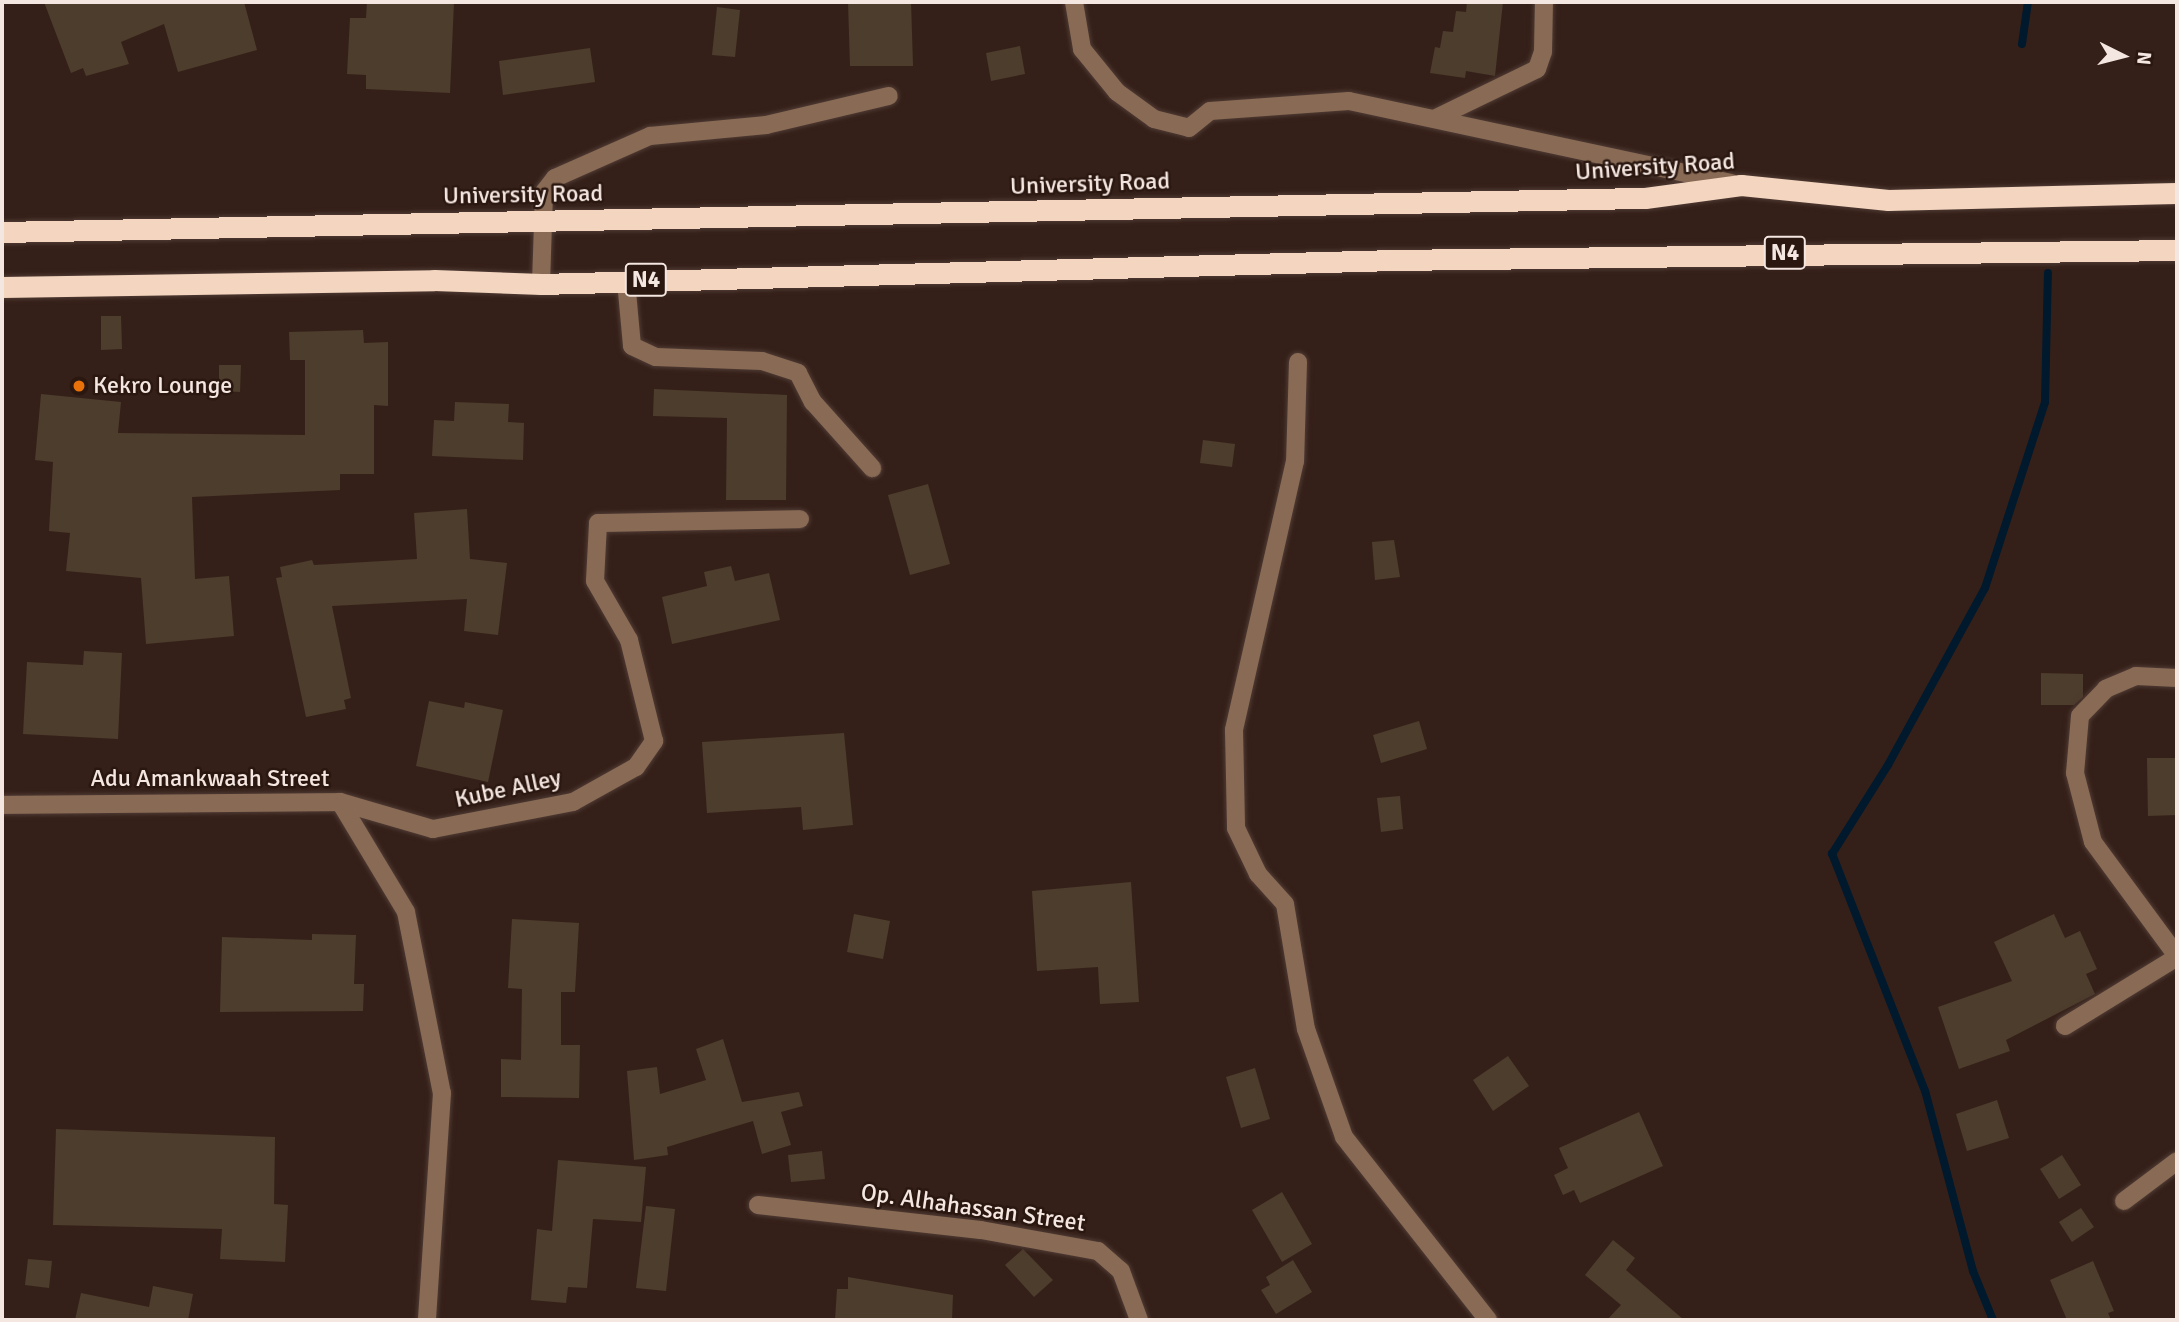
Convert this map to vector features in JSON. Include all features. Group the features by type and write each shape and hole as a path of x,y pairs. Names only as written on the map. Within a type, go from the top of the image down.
{"highway":[{"name":"University Road","path":"2,232 1646,198 1741,186 1888,200 2177,193"},
{"name":"N4","path":"2,287 435,280 541,284 1393,260 2177,250"}],"street":[{"path":"1074,2 1082,49 1117,92 1154,119 1189,128 1210,111 1349,101 1741,186"},
{"path":"1436,118 1537,69 1543,52 1544,2"},
{"path":"541,284 541,221 547,183 650,136 766,125 889,96"},
{"path":"626,281 632,346 656,357 762,361 798,373 813,402 872,468"},
{"path":"1298,362 1295,461 1234,730 1236,828 1258,874 1285,904 1306,1029 1344,1137 1488,1320"},
{"name":"Kube Alley","path":"340,802 433,829 573,802 636,767 654,741 629,640 595,582 597,523 800,519"},
{"path":"2065,1026 2177,956 2093,842 2075,773 2080,716 2106,689 2136,676 2177,678"},
{"name":"Adu Amankwaah Street","path":"2,805 340,802 406,912 442,1093 427,1320"},
{"path":"2124,1201 2177,1161"},
{"name":"Op. Alhahassan Street","path":"758,1205 981,1230 1098,1251 1121,1271 1139,1320"}],"building":[{"path":"44,2 244,2 257,50 178,72 164,24 121,42 129,64 86,76 83,68 71,73"},
{"path":"367,2 454,2 450,93 366,89 366,75 347,74 350,18 366,18"},
{"path":"848,2 911,2 913,66 850,66"},
{"path":"1467,2 1503,2 1495,76 1466,71 1465,78 1430,73 1435,47 1440,48 1443,31 1453,32 1456,11 1466,12"},
{"path":"717,7 740,10 735,57 712,55"},
{"path":"1020,46 1025,74 991,81 986,53"},
{"path":"590,48 595,82 503,95 499,61"},
{"path":"101,316 121,316 122,349 101,350"},
{"path":"363,330 364,343 388,342 388,406 374,405 374,474 340,474 340,490 192,497 195,579 229,576 234,636 146,644 141,578 66,571 70,533 49,531 53,462 35,460 41,394 121,402 118,433 305,435 305,360 290,360 289,332"},
{"path":"219,365 241,365 240,392 219,391"},
{"path":"654,389 787,395 786,500 726,500 727,418 653,416"},
{"path":"455,402 509,404 508,422 524,423 523,460 432,456 434,420 454,421"},
{"path":"1203,440 1235,444 1232,467 1200,463"},
{"path":"928,484 950,564 910,575 888,495"},
{"path":"467,509 470,559 507,563 498,635 464,631 467,599 332,606 351,698 344,700 346,709 306,717 276,578 282,577 280,567 312,560 314,565 417,559 414,513"},
{"path":"1394,540 1400,577 1375,580 1372,542"},
{"path":"731,566 735,581 769,573 780,620 672,644 662,597 707,586 704,572"},
{"path":"84,651 122,653 118,739 23,734 27,662 83,665"},
{"path":"2041,673 2083,674 2083,697 2074,705 2041,705"},
{"path":"429,701 464,708 465,702 503,710 488,782 416,766"},
{"path":"1419,721 1427,749 1381,763 1373,735"},
{"path":"844,733 853,825 803,830 801,807 707,813 702,742"},
{"path":"2147,758 2177,758 2177,815 2148,816"},
{"path":"1400,796 1403,829 1381,832 1377,798"},
{"path":"1131,882 1139,1002 1100,1004 1098,967 1037,971 1032,891"},
{"path":"854,914 890,921 883,959 847,952"},
{"path":"2054,914 2065,938 2080,931 2097,969 2086,974 2095,994 2006,1040 2010,1051 1959,1069 1938,1007 2012,981 1994,942"},
{"path":"512,919 579,923 575,992 561,992 561,1045 580,1045 579,1098 501,1097 501,1059 521,1060 522,989 508,988"},
{"path":"312,934 356,935 354,984 364,984 363,1011 220,1012 222,937 312,940"},
{"path":"723,1039 742,1102 799,1092 803,1106 781,1112 791,1145 762,1154 753,1121 667,1147 668,1155 634,1160 627,1071 657,1067 660,1094 706,1080 696,1049"},
{"path":"1508,1056 1529,1086 1493,1111 1473,1080"},
{"path":"1255,1068 1270,1119 1241,1128 1226,1077"},
{"path":"1997,1100 2009,1138 1967,1151 1956,1114"},
{"path":"1639,1112 1663,1166 1580,1203 1574,1190 1563,1195 1554,1175 1568,1168 1559,1148"},
{"path":"56,1129 275,1137 274,1204 288,1205 285,1262 220,1259 222,1229 53,1225"},
{"path":"822,1151 825,1179 791,1182 788,1155"},
{"path":"2062,1155 2081,1185 2059,1199 2040,1169"},
{"path":"558,1160 646,1167 641,1222 593,1219 587,1288 568,1287 566,1303 531,1300 537,1229 552,1231"},
{"path":"1282,1192 1312,1244 1282,1262 1252,1210"},
{"path":"646,1206 675,1209 666,1291 636,1288"},
{"path":"2081,1208 2094,1227 2072,1242 2059,1222"},
{"path":"1613,1240 1635,1258 1626,1270 1684,1320 1607,1320 1621,1305 1585,1275"},
{"path":"1023,1249 1053,1280 1034,1297 1005,1265"},
{"path":"28,1259 52,1261 49,1288 25,1285"},
{"path":"1293,1260 1312,1292 1276,1314 1261,1290 1270,1285 1266,1277"},
{"path":"2093,1261 2114,1311 2108,1313 2111,1320 2067,1320 2050,1280"},
{"path":"848,1277 953,1295 952,1320 835,1320 837,1289 848,1289"},
{"path":"153,1286 193,1294 188,1320 75,1320 81,1293 149,1307"}],"waterway":[{"path":"2022,44 2028,2"},
{"path":"1993,1320 1973,1271 1925,1091 1832,854 1888,765 1985,588 2045,402 2048,273"}],"place":[{"name":"Kekro Lounge","path":"79,386"}]}
